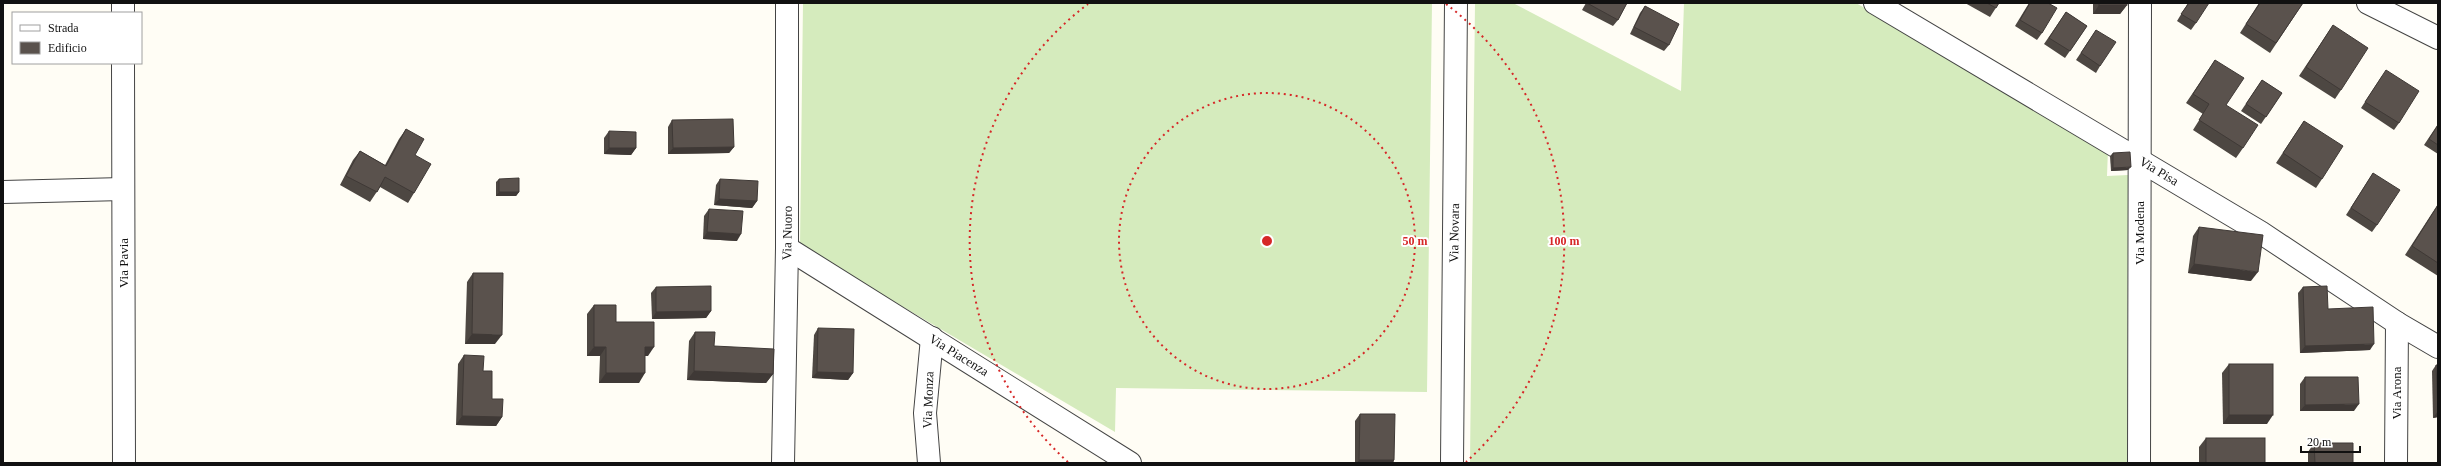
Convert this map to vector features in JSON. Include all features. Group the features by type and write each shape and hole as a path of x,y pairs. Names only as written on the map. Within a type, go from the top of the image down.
{"street":[{"name":"Via Nuoro","path":"783,463 787,248 788,3"},
{"name":"Via Novara","path":"1452,463 1456,3"},
{"name":"Via Pisa","path":"1875,3 2260,232 2397,323 2438,347"},
{"name":"Via Modena","path":"2140,3 2138,159 2140,463"},
{"path":"2368,3 2438,38"},
{"name":"Via Pavia","path":"123,64 124,463"},
{"path":"3,192 123,189"},
{"name":"Via Piacenza","path":"787,248 1130,463"},
{"name":"Via Arona","path":"2396,463 2397,323"},
{"name":"Via Monza","path":"929,463 925,413 932,338"}],"green space":[{"path":"803,3 1432,3 1427,392 1116,388 1115,432 800,246"},
{"path":"1475,3 1513,3 1681,91 1684,3 1856,3 2108,149 2107,176 2128,175 2127,463 1470,463"}],"building":[{"path":"1587,3 1627,3 1618,20"},
{"path":"1987,3 1999,3 1996,8"},
{"path":"2030,3 2048,3 2057,8 2042,33 2020,20"},
{"path":"2099,3 2127,3 2127,5 2099,5"},
{"path":"2189,3 2209,3 2196,23 2181,14"},
{"path":"2260,3 2303,3 2276,43 2246,24"},
{"path":"1645,6 1679,24 1669,45 1634,27"},
{"path":"2066,12 2087,26 2070,51 2049,38"},
{"path":"2333,25 2368,48 2341,90 2306,67"},
{"path":"2096,30 2116,42 2100,66 2081,53"},
{"path":"2215,60 2244,78 2226,105 2258,125 2243,148 2199,120 2209,104 2193,94"},
{"path":"2386,70 2419,91 2399,123 2365,102"},
{"path":"2262,80 2282,93 2266,117 2246,104"},
{"path":"733,119 734,147 673,148 672,120"},
{"path":"2304,121 2343,146 2322,179 2283,153"},
{"path":"2438,125 2438,145 2429,139"},
{"path":"406,129 424,139 415,155 431,164 414,193 385,177 377,192 346,176 360,151 386,166"},
{"path":"609,131 636,132 636,148 609,148"},
{"path":"2130,152 2131,167 2113,168 2113,153"},
{"path":"2373,173 2400,190 2377,225 2351,208"},
{"path":"519,178 519,192 499,192 499,179"},
{"path":"720,179 758,181 757,201 719,199"},
{"path":"2438,205 2438,263 2412,246"},
{"path":"709,209 743,211 741,234 707,232"},
{"path":"2199,227 2263,235 2258,272 2194,264"},
{"path":"473,273 503,273 502,335 472,334"},
{"path":"711,286 711,311 656,312 656,287"},
{"path":"2327,286 2328,309 2373,307 2374,344 2305,346 2303,287"},
{"path":"594,305 616,305 616,322 654,322 654,347 645,347 645,373 606,373 606,347 594,347"},
{"path":"818,328 854,329 853,373 817,372"},
{"path":"695,332 715,332 714,346 774,349 773,374 694,371"},
{"path":"464,355 484,356 483,371 492,371 492,399 503,399 502,417 462,416"},
{"path":"2229,364 2273,364 2273,415 2229,415"},
{"path":"2436,365 2438,365 2438,411"},
{"path":"2305,377 2358,377 2359,404 2305,405"},
{"path":"1360,414 1395,414 1394,460 1359,460"},
{"path":"2206,438 2265,438 2265,463 2206,463"},
{"path":"2314,443 2353,443 2353,463 2315,463"}]}
